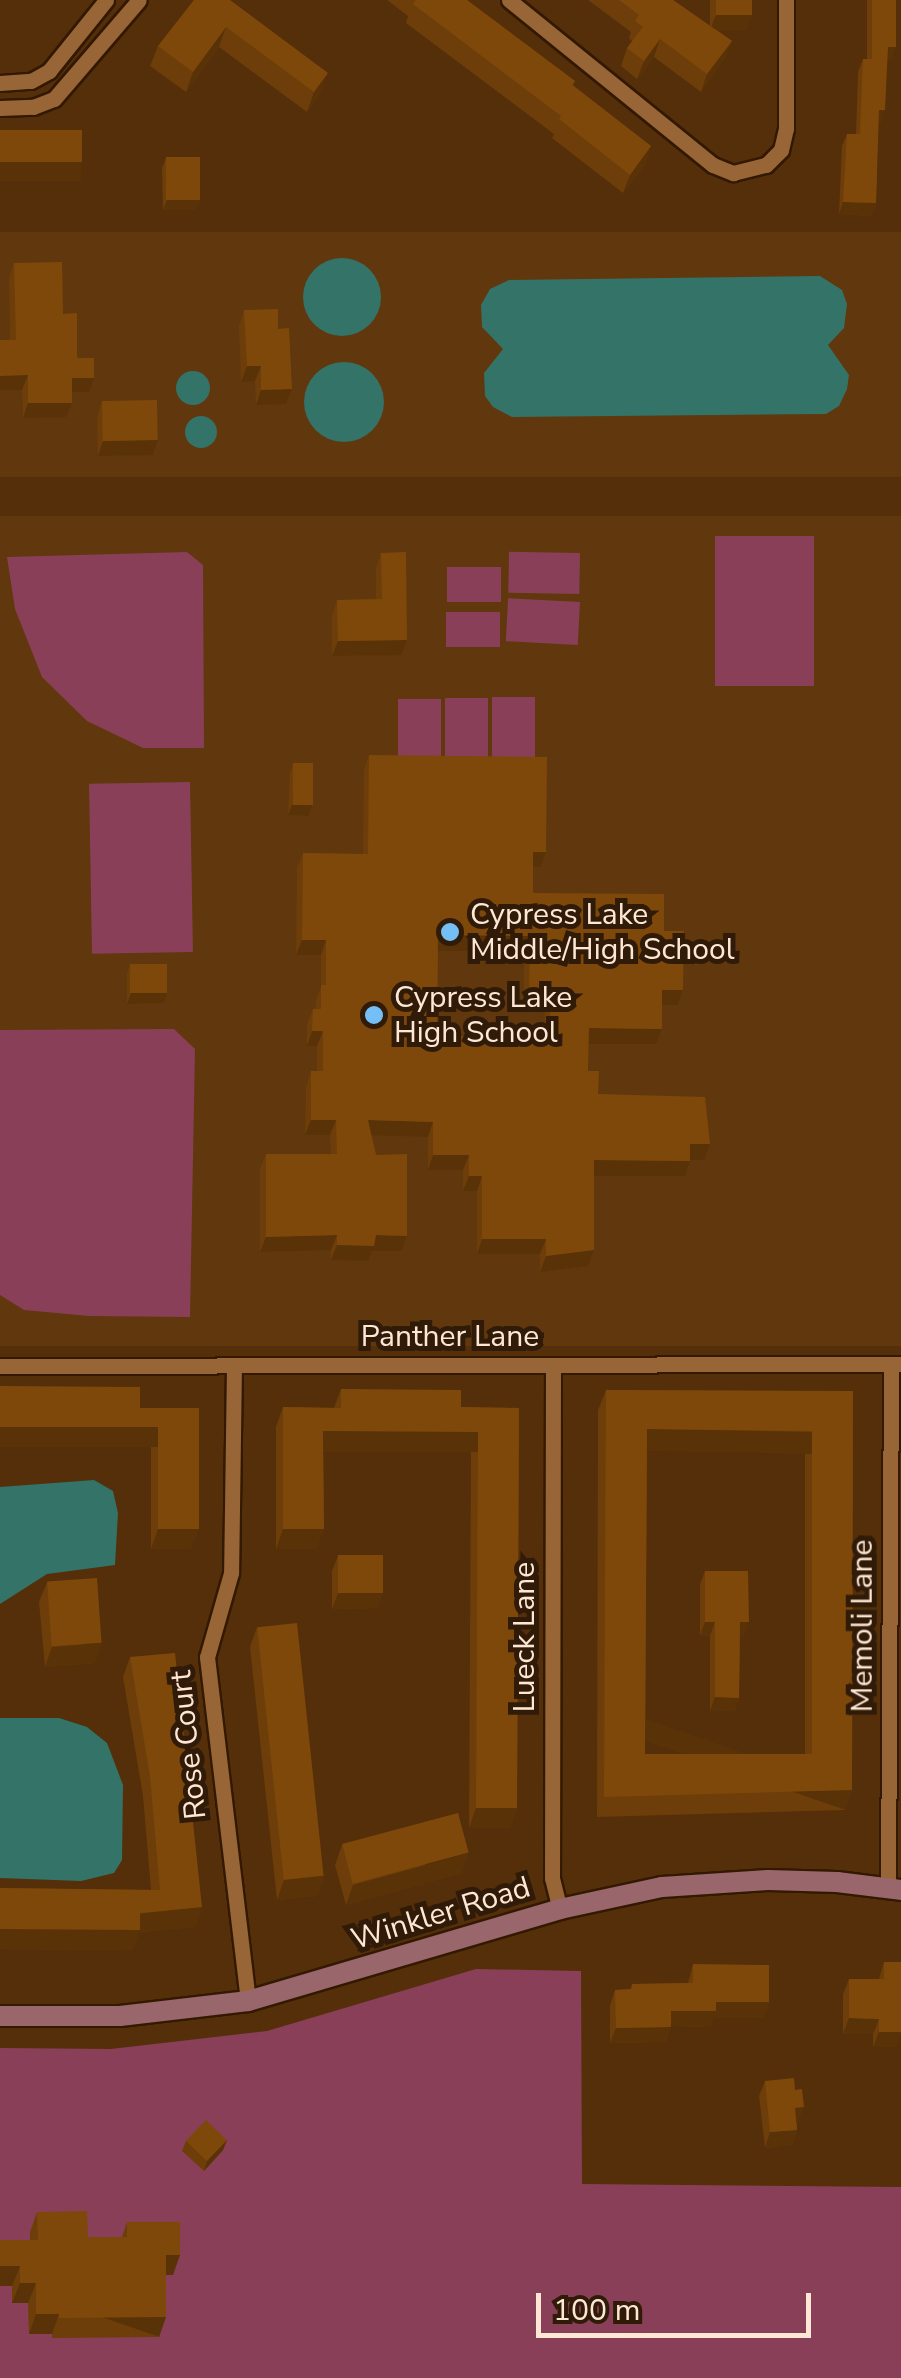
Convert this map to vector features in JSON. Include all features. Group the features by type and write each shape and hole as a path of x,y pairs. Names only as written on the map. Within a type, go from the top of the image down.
{"street":[{"path":"0,83 31,81 50,71 106,0"},
{"path":"0,108 33,107 54,100 139,0"},
{"path":"508,0 713,165 732,173 766,165 780,150 786,129 786,0"},
{"name":"Panther Lane","path":"0,1366 896,1364"},
{"name":"Memoli Lane","path":"894,1889 896,1364"},
{"name":"Rose Court","path":"234,1365 232,1574 207,1658 248,2001"},
{"name":"Lueck Lane","path":"553,1365 552,1878 560,1909"},
{"name":"Winkler Road","path":"0,2016 120,2016 248,2001 560,1909 662,1887 720,1882 838,1882 894,1889"}],"shaded area":[{"path":"0,232 901,232 901,477 0,477"},
{"name":"Cypress Lake Middle/High School","path":"0,516 901,516 901,1346 0,1346"},
{"path":"715,536 814,536 814,686 715,686"},
{"path":"187,552 203,565 204,748 143,748 87,721 42,677 15,609 7,557"},
{"path":"509,552 580,553 579,594 508,593"},
{"path":"447,567 501,567 501,602 447,602"},
{"path":"508,598 580,602 578,645 506,641"},
{"path":"446,612 500,612 500,647 446,647"},
{"path":"492,697 535,697 535,764 492,764"},
{"path":"445,698 488,698 488,764 445,764"},
{"path":"398,699 441,699 441,760 398,760"},
{"path":"190,782 193,952 92,954 89,784"},
{"path":"174,1029 195,1049 190,1317 89,1316 24,1310 0,1295 0,1030"},
{"path":"476,1969 581,1971 582,2184 901,2187 901,2378 0,2378 0,2048 111,2049 267,2031"}],"water":[{"path":"342,258 357,261 369,270 378,282 378,312 369,324 357,333 342,336 327,333 315,324 306,312 303,297 306,282 315,270 327,261"},
{"path":"820,276 842,290 847,304 844,328 828,345 849,375 847,389 839,406 826,414 512,417 493,407 485,396 484,373 503,349 482,327 481,305 490,289 509,280"},
{"path":"336,362 352,362 373,373 384,402 373,431 352,442 336,442 322,436 310,424 304,410 304,394 310,380 322,368"},
{"path":"193,371 205,376 210,388 205,400 193,405 181,400 176,388 181,376"},
{"path":"201,416 212,421 217,432 212,443 201,448 190,443 185,432 190,421"},
{"path":"94,1480 113,1491 118,1513 115,1565 47,1574 0,1604 0,1487"},
{"path":"0,1718 59,1718 87,1727 107,1743 123,1785 122,1860 114,1873 81,1881 0,1878"}],"building":[{"path":"194,0 230,0 328,73 314,92 226,27 193,72 158,46"},
{"path":"416,0 467,0 575,81 572,85 651,146 630,175 559,119 561,116 413,4"},
{"path":"619,0 673,0 732,41 707,74 660,39 644,61 627,48 643,27 635,21 639,15"},
{"path":"716,0 752,0 752,15 716,15"},
{"path":"872,0 896,0 896,47 888,47 885,110 879,110 876,203 843,202 847,134 860,134 863,59 872,59"},
{"path":"0,130 82,130 82,162 0,162"},
{"path":"166,157 200,157 200,200 166,200"},
{"path":"62,262 63,314 77,313 77,358 94,358 94,378 72,378 72,403 28,403 28,375 0,376 0,340 16,340 14,263"},
{"path":"278,309 278,329 289,328 292,389 261,390 261,366 247,366 244,310"},
{"path":"157,400 158,440 103,441 102,401"},
{"path":"406,552 407,640 338,641 337,600 382,599 381,553"},
{"name":"Cypress Lake High School","path":"369,755 547,757 546,852 533,852 533,893 664,894 664,931 684,931 683,990 662,990 662,1029 589,1028 588,1071 599,1071 598,1094 705,1097 710,1144 690,1144 690,1161 594,1160 594,1250 546,1256 546,1239 482,1239 482,1176 469,1176 469,1155 433,1155 433,1122 368,1120 376,1155 407,1154 407,1236 376,1235 374,1246 337,1245 337,1235 266,1237 266,1154 337,1154 336,1120 311,1120 311,1071 323,1071 323,1031 312,1031 313,1009 321,1009 321,985 326,985 326,940 302,940 303,853 368,854","holes":["438,935 530,936 529,990 550,990 550,1036 437,1036"]},
{"path":"293,763 313,763 313,805 293,805"},
{"path":"130,964 167,964 167,993 130,993"},
{"path":"0,1386 140,1387 140,1408 199,1408 199,1529 158,1529 158,1427 0,1427"},
{"path":"341,1389 461,1390 461,1407 519,1408 517,1808 476,1808 478,1432 323,1431 324,1529 283,1529 283,1407 341,1408"},
{"path":"606,1390 853,1391 852,1790 604,1797","holes":["647,1429 812,1431 812,1754 645,1754"]},
{"path":"338,1555 383,1555 383,1593 338,1593"},
{"path":"705,1571 748,1571 749,1622 740,1622 739,1698 715,1697 715,1622 705,1622"},
{"path":"97,1578 102,1643 52,1646 47,1581"},
{"path":"297,1623 324,1876 284,1880 257,1627"},
{"path":"175,1653 202,1907 140,1913 140,1930 0,1929 0,1888 160,1890 150,1776 130,1657"},
{"path":"458,1813 469,1853 353,1884 342,1844"},
{"path":"884,1962 901,1962 901,2032 879,2032 879,2019 849,2018 849,1979 884,1979"},
{"path":"693,1964 769,1965 769,2002 716,2002 716,2011 671,2011 671,2027 616,2028 615,1990 632,1989 632,1984 693,1983"},
{"path":"794,2078 795,2090 802,2089 804,2107 795,2108 797,2130 770,2132 765,2081"},
{"path":"206,2120 227,2140 207,2161 186,2141"},
{"path":"87,2211 88,2237 127,2237 127,2222 180,2222 180,2255 166,2255 166,2317 59,2318 59,2314 36,2314 36,2283 20,2283 20,2266 0,2266 0,2240 38,2240 37,2212"}],"place":[{"name":"Cypress Lake Middle/High School","path":"450,932"},
{"name":"Cypress Lake High School","path":"374,1015"}]}
